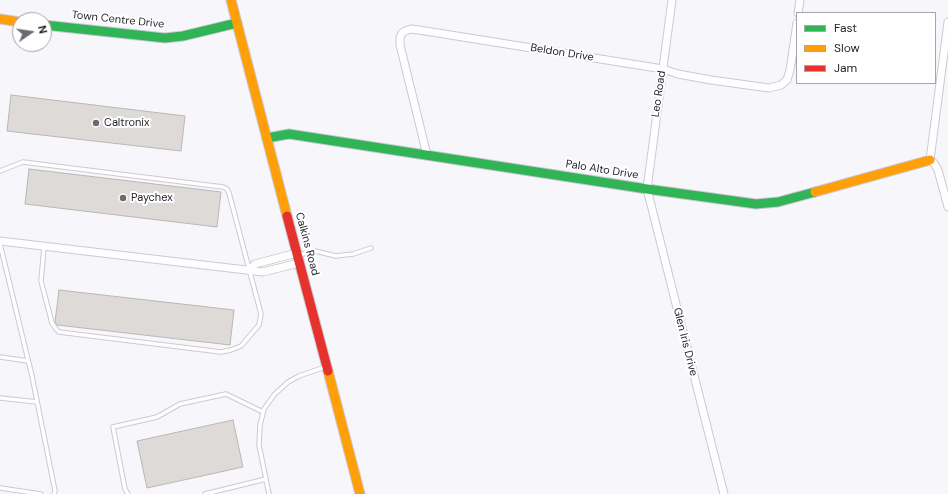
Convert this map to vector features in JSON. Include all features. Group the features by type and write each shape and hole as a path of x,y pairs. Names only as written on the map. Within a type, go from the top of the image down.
{"street":[{"name":"Calkins Road","path":"231,0 360,494"},
{"name":"Leo Road","path":"646,189 672,0"},
{"path":"798,12 800,0"},
{"path":"0,20 12,21"},
{"path":"948,22 930,160 934,163 938,170 948,207"},
{"name":"Town Centre Drive","path":"52,25 165,38 183,36 237,23"},
{"name":"Beldon Drive","path":"427,156 400,45 400,38 402,33 405,31 419,30 663,69 678,74 762,88 775,87 785,82 790,70 796,30"},
{"name":"Palo Alto Drive","path":"266,138 289,134 747,204 766,204 778,202 930,160"},
{"name":"Glen Iris Drive","path":"646,189 724,494"},
{"path":"0,243 250,270 255,264 298,257"}],"lane":[{"path":"0,171 23,162 223,187 227,189 261,314 259,325 240,346 221,352 59,332 52,323 41,281 44,247"},
{"path":"0,243 38,402 55,490 54,494"},
{"path":"298,257 315,251 336,256 353,254 371,248"},
{"path":"0,357 28,361"},
{"path":"269,494 259,445 260,425 263,412 274,395 288,382 299,376 326,367"},
{"path":"128,494 125,489 113,427 157,417 180,404 226,394 263,412"},
{"path":"0,398 38,402"},
{"path":"204,494 266,479"},
{"path":"0,488 41,494"}],"building":[{"name":"Caltronix","path":"11,95 185,116 181,151 7,131"},
{"name":"Paychex","path":"29,169 221,192 217,227 25,204"},
{"path":"59,290 234,310 230,345 57,325 55,322"},
{"path":"233,420 243,467 147,488 137,441"}],"traffic: fast":[{"path":"52,26 165,38 183,36 237,23"},
{"path":"267,138 289,134 647,189 756,204 778,202 815,192"}],"traffic: slow":[{"path":"231,0 287,216"},
{"path":"0,19 12,21"},
{"path":"815,192 930,160"},
{"path":"328,371 360,494"}],"traffic: jam":[{"path":"287,216 328,371"}],"place":[{"name":"Caltronix","path":"96,123"},
{"name":"Paychex","path":"123,198"}]}
